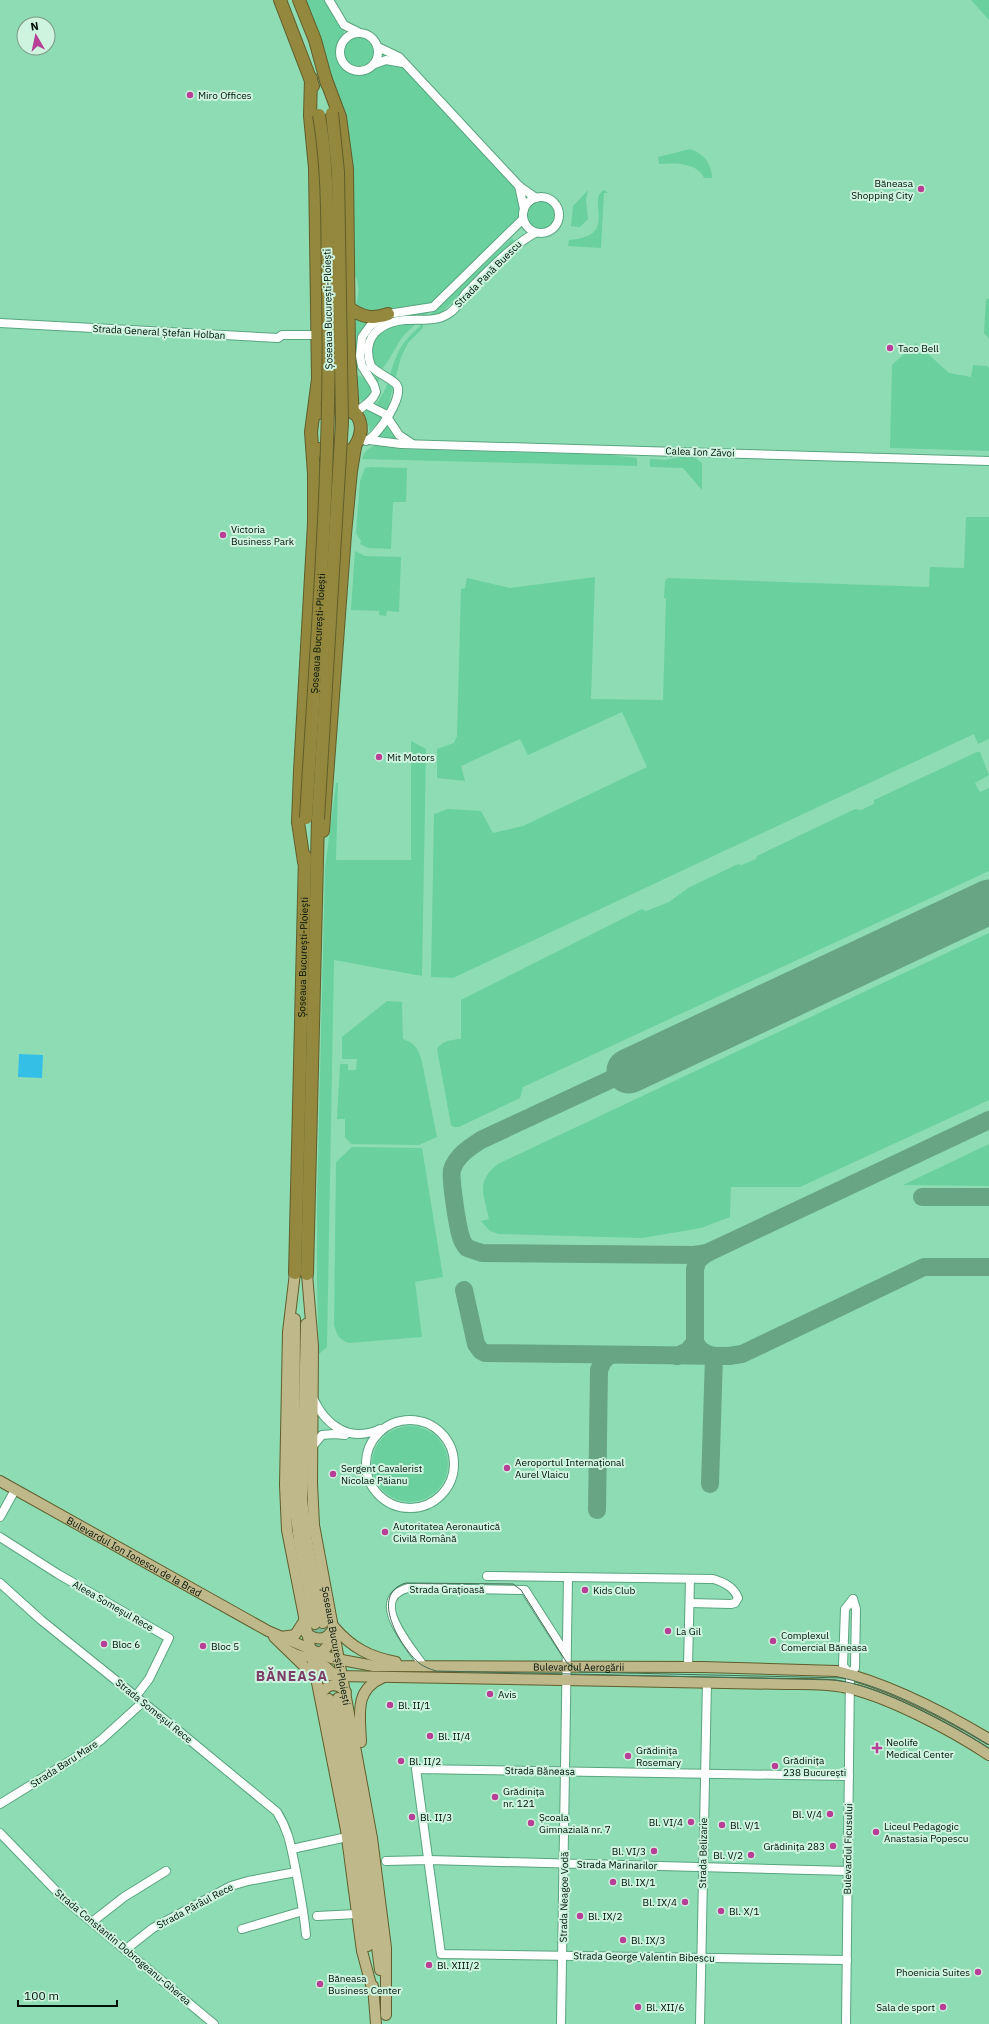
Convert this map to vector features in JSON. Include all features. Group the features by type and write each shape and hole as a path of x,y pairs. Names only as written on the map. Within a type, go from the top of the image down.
{"highway":[{"name":"Șoseaua București-Ploiești","path":"280,0 310,78 319,115 324,148 326,173 329,408 304,862 295,1273"},
{"name":"Șoseaua București-Ploiești","path":"299,0 315,40 325,77 332,113 338,172 342,422 318,819 307,1274"},
{"path":"318,862 325,823 345,534 351,471 360,443 361,428 349,362 350,308 344,140 336,103 325,77"},
{"path":"304,862 298,822 303,698 314,523 311,428 314,419 318,379 315,168 310,116 310,78"},
{"path":"350,308 364,317 376,318 388,314"},
{"path":"314,419 321,411 331,407 358,409"},
{"path":"312,440 322,452 332,456 342,455 360,443"}],"main road":[{"name":"Șoseaua București-Ploiești","path":"295,1273 288,1332 285,1485 288,1534 306,1633"},
{"name":"Șoseaua București-Ploiești","path":"295,1273 294,1500 298,1540 319,1624 302,1499 307,1274"},
{"name":"Șoseaua București-Ploiești","path":"307,1274 313,1346 312,1447 314,1525 334,1627 340,1670"},
{"name":"Bulevardul Ion Ionescu de la Brad","path":"0,1481 268,1631 314,1653"},
{"path":"280,1637 295,1635 304,1621"},
{"path":"306,1633 315,1638 322,1639 328,1636 334,1627"},
{"path":"286,1649 300,1656 314,1653 330,1642 334,1627"},
{"path":"334,1627 352,1646 364,1653 385,1660 424,1667"},
{"name":"Bulevardul Ion Ionescu de la Brad","path":"268,1631 306,1669 315,1673"},
{"path":"306,1633 314,1653"},
{"name":"Șoseaua București-Ploiești","path":"314,1653 315,1673 329,1698 363,1838 386,2020"},
{"name":"Bulevardul Aerogării","path":"314,1653 340,1670 386,1676 828,1685 850,1688 901,1708 967,1741 989,1755"},
{"name":"Bulevardul Aerogării","path":"315,1673 387,1667 688,1667 829,1670 850,1674 911,1698 989,1739"},
{"path":"329,1698 321,1685 340,1670 346,1692"},
{"path":"362,1774 361,1699 366,1687 386,1676"},
{"path":"329,1698 326,1687 334,1684 341,1687 346,1692"},
{"name":"Șoseaua București-Ploiești","path":"346,1692 362,1774 386,1948 386,2020"},
{"name":"Șoseaua București-Ploiești","path":"329,1698 362,1951 373,1992"},
{"name":"Șoseaua București-Ploiești","path":"329,1698 356,1844 376,2024"}],"street":[{"path":"329,0 344,25 373,38 378,47 379,53 375,64"},
{"path":"344,25 340,56 344,65 349,69 363,71 375,64 390,60 405,64"},
{"path":"342,42 352,34 358,32"},
{"path":"378,47 395,55 405,64 519,186 536,198"},
{"path":"519,186 524,209 523,220 528,228 535,233 545,233 552,230 556,225 559,214 556,206 550,199 536,198 531,200 524,209"},
{"name":"Strada Pană Buescu","path":"358,409 376,392 374,385 362,366 360,356 361,343 370,326 388,314 433,306 523,220"},
{"name":"Strada Pană Buescu","path":"360,443 388,418 398,391 396,383 383,376 371,366 368,347 373,335 378,330 395,321 410,319 434,319 449,314 466,294 519,243 535,233"},
{"name":"Strada General Ștefan Holban","path":"0,324 278,338 282,335 317,335"},
{"path":"358,409 380,410 388,418 399,435 411,443"},
{"name":"Calea Ion Zăvoi","path":"360,443 411,443 989,461"},
{"path":"313,1398 320,1412 337,1431"},
{"path":"312,1447 322,1435 337,1431 368,1437 375,1436 388,1425 403,1420 417,1420 431,1425 447,1439 453,1452 454,1467 451,1481 442,1495 430,1503 416,1508 397,1506 385,1501 373,1488 365,1466 368,1437"},
{"path":"0,1517 15,1490"},
{"name":"Aleea Someșul Rece","path":"0,1538 58,1574 169,1638 149,1679 136,1696"},
{"name":"Strada Grațioasă","path":"487,1576 713,1579 721,1582 733,1590 738,1598 735,1603 731,1604 690,1603"},
{"path":"511,1589 530,1576"},
{"name":"Strada Neagoe Vodă","path":"561,2024 568,1577"},
{"path":"688,1667 690,1579"},
{"name":"Strada Someșul Rece","path":"0,1583 41,1620 277,1812 285,1825 301,1887 306,1935"},
{"name":"Strada Grațioasă","path":"424,1667 393,1618 391,1604 398,1593 408,1588 525,1590 567,1654"},
{"name":"Bulevardul Ficusului","path":"846,2024 850,1674 855,1668 856,1609 853,1599 845,1609 843,1666 850,1674"},
{"name":"Strada Belizarie","path":"700,2024 707,1682"},
{"name":"Strada Baru Mare","path":"0,1804 86,1752 143,1702"},
{"name":"Strada Băneasa","path":"441,1954 416,1769 849,1776"},
{"name":"Strada Constantin Dobrogeanu-Gherea","path":"0,1833 64,1898 214,2024"},
{"path":"292,1849 347,1838"},
{"name":"Strada Marinarilor","path":"386,1861 428,1860 848,1871"},
{"path":"92,1922 124,1897 166,1871"},
{"name":"Strada Pârâul Rece","path":"125,1950 153,1928 231,1886 296,1872"},
{"path":"242,1929 303,1910"},
{"path":"317,1916 357,1914"},
{"name":"Strada George Valentin Bibescu","path":"441,1954 847,1960"}],"green space":[{"path":"299,0 329,0 343,24 344,32 339,53 342,62 346,66 355,71 360,71 371,68 375,64 405,64 519,186 524,212 516,227 405,334 389,360 377,373 369,374 360,371 349,363 349,335 358,298 358,290 354,273 348,265 343,133"},
{"path":"971,0 989,0 989,20"},
{"path":"356,36 362,36 372,43 375,52 374,58 368,65 362,68 356,68 346,61 343,55 343,49 350,39"},
{"path":"690,149 699,153 706,160 711,169 712,178 704,178 701,173 691,166 659,164 658,157"},
{"path":"588,190 586,199 588,219 580,227 571,226 573,206"},
{"path":"604,190 608,193 604,193 601,248 568,246 569,240 585,237 594,232 598,225 599,195"},
{"path":"541,201 547,202 551,205 554,209 554,221 551,225 547,228 541,229 535,228 531,225 528,221 527,215 528,209 531,205 535,202"},
{"path":"512,238 515,243 430,323 430,315"},
{"path":"986,299 989,299 989,339 984,333"},
{"path":"423,323 423,328 408,343 401,357 387,411 376,404 384,392 399,350 408,338"},
{"path":"916,343 949,373 971,377 973,365 987,366 989,368 989,451 890,448 892,365"},
{"path":"358,375 364,378 380,377 374,392 362,401 359,399 356,376"},
{"path":"368,410 383,417 370,431 364,411"},
{"path":"387,423 399,439 399,441 375,437"},
{"path":"380,445 398,449 611,455 637,458 637,466 362,459 364,453 368,449"},
{"path":"680,457 694,457 702,463 702,490 683,468 650,467 650,459 665,460"},
{"path":"365,468 407,468 406,502 393,502 391,549 368,548 360,544 361,541 356,533 360,481"},
{"path":"966,517 989,517 989,739 978,744 974,734 453,978 431,977 434,814 448,809 481,811 493,833 523,826 647,767 622,712 528,755 520,739 461,766 465,781 437,778 437,749 454,743 457,736 461,589 465,588 467,578 510,588 595,577 591,699 663,700 666,599 664,598 665,581 668,578 929,587 930,567 964,568"},
{"path":"355,551 365,556 401,557 399,612 387,611 386,616 379,615 379,611 351,610"},
{"path":"411,741 426,749 422,976 334,960 327,1347 319,1354 317,1200 325,868 336,783 338,783 336,860 411,860"},
{"path":"977,752 980,752 989,775 975,783 980,792 989,788 989,871 523,1087 520,1098 459,1127 454,1127 451,1125 437,1049 445,1042 461,1039 461,1000 642,909 646,911 669,902 688,888 738,864 741,865 756,859 757,856 855,809 861,810 874,804 874,800"},
{"path":"989,933 989,1100 800,1187 731,1187 730,1217 701,1228 642,1238 499,1234 490,1231 481,1221 489,1219 483,1189 484,1183 486,1177 498,1164"},
{"path":"387,1001 402,1002 403,1039 411,1043 416,1048 422,1062 437,1137 419,1145 351,1144 345,1137 345,1119 337,1119 340,1064 348,1064 348,1070 356,1070 357,1059 342,1059 342,1037"},
{"path":"989,1144 989,1186 903,1185"},
{"path":"352,1147 422,1148 443,1277 415,1282 422,1337 349,1343 341,1339 336,1332 334,1325 336,1162"},
{"path":"410,1426 425,1429 437,1437 445,1449 448,1464 445,1479 437,1491 425,1499 410,1502 395,1499 383,1491 375,1479 372,1464 375,1449 383,1437 395,1429"}],"water":[{"path":"19,1054 43,1055 42,1078 18,1077"}],"taxiway":[{"path":"629,1071 481,1140 460,1156 452,1170 452,1183 458,1227 460,1235 467,1248 482,1253 694,1255 707,1253 989,1120"},
{"path":"922,1197 989,1197"},
{"path":"695,1342 695,1269 698,1260 707,1253"},
{"path":"464,1290 476,1344 481,1351 485,1353 729,1356 742,1354 924,1267 989,1267"},
{"path":"677,1356 688,1351 695,1342 702,1351 714,1356 710,1484"},
{"path":"597,1510 599,1370 603,1361 610,1355"}],"runway":[{"path":"629,1071 989,902"}],"tunnel":[{"path":"323,1623 338,1698"},
{"path":"315,1624 329,1699"}],"tram line":[{"path":"989,1745 937,1715 899,1697 880,1689 843,1678 581,1672 567,1663 521,1590 513,1584 406,1583 395,1589 389,1598 389,1609 392,1622 404,1646 419,1663 436,1671 836,1680 874,1690 915,1707 989,1748"}],"place":[{"name":"Miro Offices","path":"190,95"},
{"name":"Băneasa Shopping City","path":"921,189"},
{"name":"Taco Bell","path":"890,348"},
{"name":"Victoria Business Park","path":"223,535"},
{"name":"Mit Motors","path":"379,757"},
{"name":"Aeroportul Internațional Aurel Vlaicu","path":"507,1468"},
{"name":"Sergent Cavalerist Nicolae Păianu","path":"333,1474"},
{"name":"Autoritatea Aeronautică Civilă Română","path":"385,1532"},
{"name":"Kids Club","path":"585,1590"},
{"name":"La Gil","path":"668,1631"},
{"name":"Complexul Comercial Băneasa","path":"773,1641"},
{"name":"Bloc 6","path":"104,1644"},
{"name":"Bloc 5","path":"203,1646"},
{"name":"Avis","path":"490,1694"},
{"name":"Bl. II/1","path":"390,1705"},
{"name":"Bl. II/4","path":"430,1736"},
{"name":"Neolife Medical Center","path":"877,1748"},
{"name":"Grădinița Rosemary","path":"628,1756"},
{"name":"Bl. II/2","path":"401,1761"},
{"name":"Grădinița 238 București","path":"775,1766"},
{"name":"Grădinița nr. 121","path":"495,1797"},
{"name":"Bl. V/4","path":"830,1814"},
{"name":"Bl. II/3","path":"412,1817"},
{"name":"Bl. VI/4","path":"691,1822"},
{"name":"Școala Gimnazială nr. 7","path":"531,1823"},
{"name":"Bl. V/1","path":"722,1825"},
{"name":"Liceul Pedagogic Anastasia Popescu","path":"876,1832"},
{"name":"Grădinița 283","path":"833,1846"},
{"name":"Bl. VI/3","path":"654,1851"},
{"name":"Bl. V/2","path":"751,1855"},
{"name":"Bl. IX/1","path":"613,1882"},
{"name":"Bl. IX/4","path":"685,1902"},
{"name":"Bl. X/1","path":"721,1911"},
{"name":"Bl. IX/2","path":"580,1916"},
{"name":"Bl. IX/3","path":"623,1940"},
{"name":"Bl. XIII/2","path":"429,1965"},
{"name":"Phoenicia Suites","path":"978,1972"},
{"name":"Băneasa Business Center","path":"320,1984"},
{"name":"Bl. XII/6","path":"638,2007"},
{"name":"Sala de sport","path":"943,2007"}],"district":[{"name":"BĂNEASA","path":"292,1676"}]}
